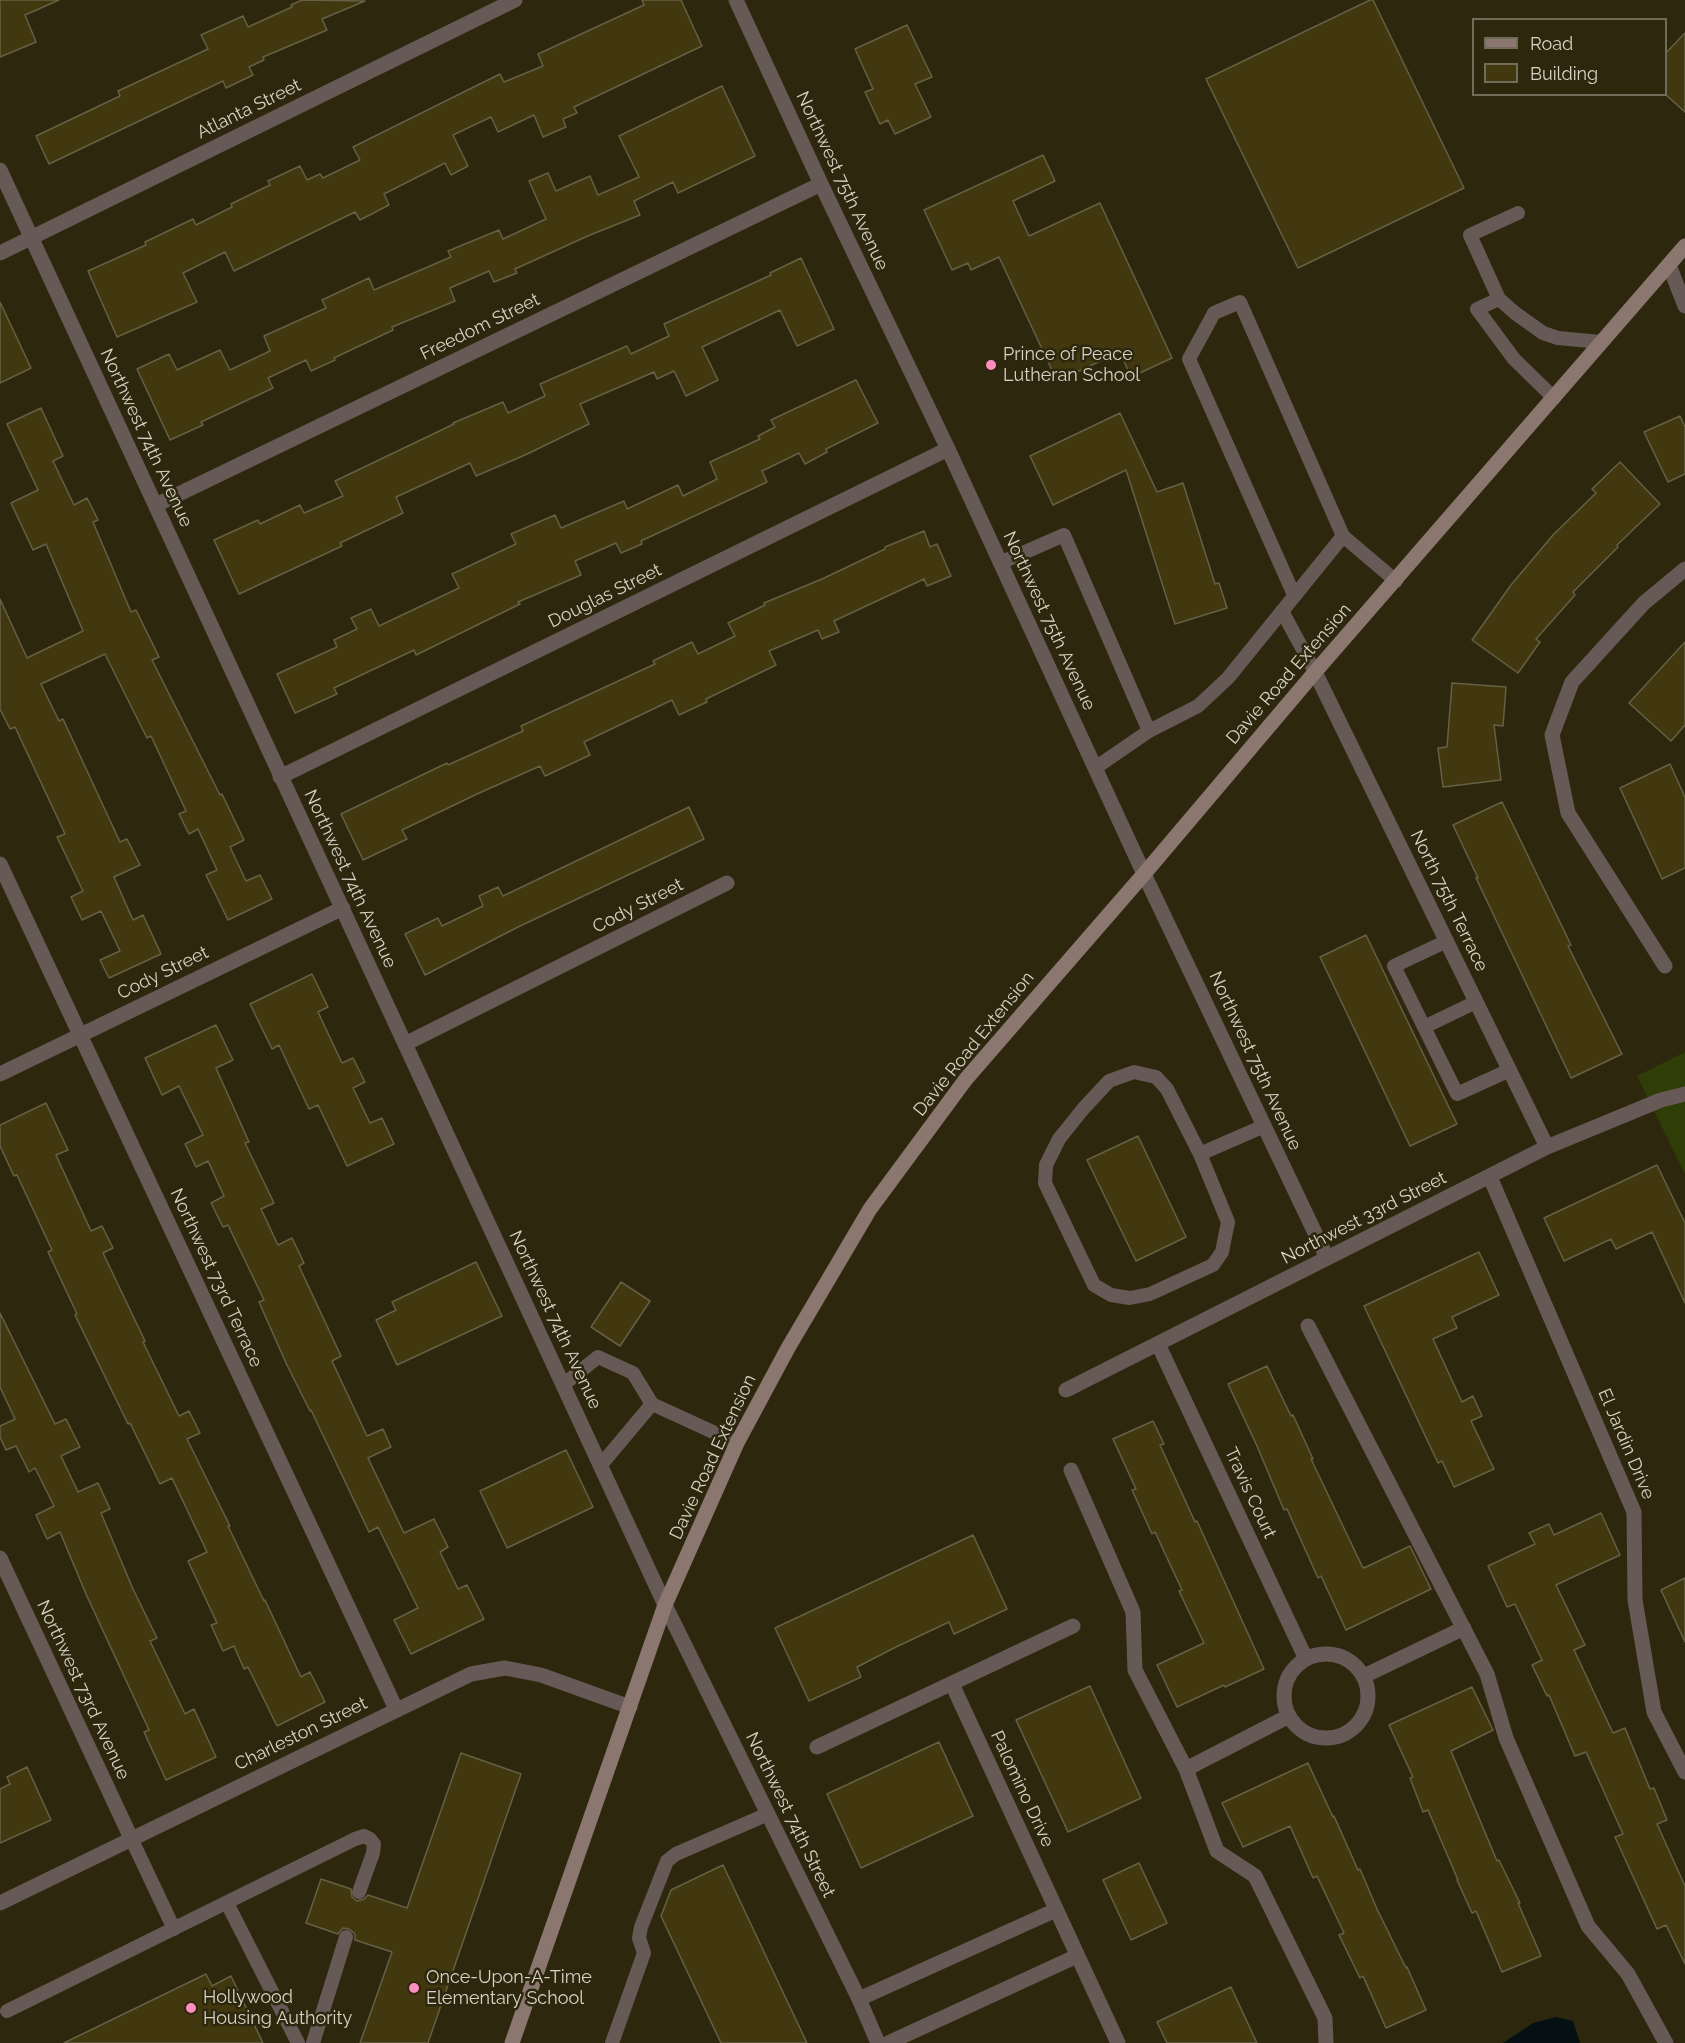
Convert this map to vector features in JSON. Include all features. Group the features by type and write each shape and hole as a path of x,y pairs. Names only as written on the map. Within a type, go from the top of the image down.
{"main road":[{"name":"Davie Road Extension","path":"512,2043 665,1605 737,1443 788,1348 870,1209 966,1078 1685,246"}],"street":[{"name":"Atlanta Street","path":"0,253 515,0"},
{"name":"Northwest 75th Avenue","path":"736,0 948,449 1144,874 1327,1258"},
{"name":"Northwest 74th Avenue","path":"0,170 665,1605"},
{"name":"Freedom Street","path":"156,505 821,184"},
{"path":"1669,265 1685,306"},
{"name":"Douglas Street","path":"280,777 948,449"},
{"path":"1665,966 1568,813 1551,735 1572,682 1644,603 1685,569"},
{"name":"North 75th Terrace","path":"1315,672 1547,1147"},
{"name":"Northwest 73rd Terrace","path":"0,864 396,1709"},
{"name":"Cody Street","path":"405,1044 727,883"},
{"name":"Cody Street","path":"0,1074 343,908"},
{"name":"Northwest 33rd Street","path":"1066,1390 1547,1147 1661,1100 1685,1094"},
{"name":"El Jardin Drive","path":"1490,1177 1634,1512 1635,1600 1654,1712 1685,1772"},
{"path":"1308,1326 1487,1674 1506,1738 1588,1926 1628,1974 1666,2043"},
{"name":"Travis Court","path":"1158,1344 1306,1659"},
{"path":"1071,1470 1133,1612 1135,1670 1186,1769 1217,1851 1255,1876 1325,2018 1326,2043"},
{"name":"Northwest 73rd Avenue","path":"0,1558 131,1838"},
{"name":"Northwest 74th Street","path":"665,1605 859,1999 878,2043"},
{"path":"817,1747 1073,1626"},
{"path":"1364,1676 1464,1628"},
{"path":"1322,1654 1339,1656 1353,1663 1364,1676 1369,1692 1367,1708 1359,1722 1347,1733 1330,1738 1314,1736 1299,1729 1289,1716 1284,1700 1286,1684 1294,1669 1306,1659 1322,1654"},
{"name":"Charleston Street","path":"0,1903 471,1674 505,1668 541,1675 630,1707"},
{"name":"Palomino Drive","path":"951,1684 1118,2043"},
{"path":"1186,1769 1289,1716"},
{"path":"859,1999 1056,1910"},
{"path":"888,2043 1077,1956"}],"lane":[{"path":"1518,213 1470,236 1499,299 1543,333 1558,338 1601,342"},
{"path":"1499,299 1477,309 1514,359 1554,398"},
{"path":"1294,595 1189,359 1214,313 1240,302 1343,536 1396,581"},
{"path":"1000,563 1064,534 1149,730"},
{"path":"1095,768 1149,730 1198,706 1228,678 1343,536"},
{"path":"1282,611 1315,672"},
{"path":"1447,941 1394,966 1457,1094 1510,1070"},
{"path":"1424,1027 1476,1002"},
{"path":"1134,1072 1156,1077 1167,1089 1200,1154 1228,1222 1222,1252 1213,1264 1150,1293 1130,1298 1111,1295 1094,1285 1045,1183 1046,1165 1059,1138 1083,1108 1109,1081 1134,1072"},
{"path":"1200,1154 1264,1126"},
{"path":"564,1385 598,1357 633,1373 652,1404 737,1443"},
{"path":"600,1466 652,1404"},
{"path":"612,2043 644,1953 639,1938 641,1927 667,1862 676,1854 768,1815"},
{"path":"7,2011 364,1836 374,1844 374,1852 359,1892"},
{"path":"131,1838 174,1929"},
{"path":"227,1903 298,2043"},
{"path":"312,2043 346,1937"}],"green space":[{"path":"1685,1052 1685,1174 1637,1076"}],"shaded area":[{"path":"1556,2017 1573,2021 1580,2043 1503,2043 1533,2023"}],"building":[{"path":"0,0 59,0 25,15 36,42 0,57"},
{"path":"302,0 365,1 322,19 327,30 263,57 264,60 249,67 253,75 226,88 223,81 49,164 36,136 120,96 118,91 208,49 201,35 243,16 248,27"},
{"path":"642,0 681,0 702,46 574,107 577,113 563,119 566,127 543,137 534,115 498,132 491,117 453,135 468,166 451,175 445,163 384,194 389,205 360,220 355,212 234,271 225,252 183,273 197,302 117,337 88,271 146,245 145,242 193,219 196,225 232,207 231,204 270,185 268,181 300,166 307,180 320,174 323,178 360,160 353,147 500,74 504,82 543,66 538,54 644,5"},
{"path":"1373,0 1464,188 1298,268 1206,79"},
{"path":"907,25 932,77 915,84 931,117 895,134 888,120 880,124 865,92 873,89 855,49"},
{"path":"1685,33 1685,112 1667,96 1667,52"},
{"path":"722,86 755,156 678,193 673,182 634,201 640,215 515,269 517,273 494,282 489,271 450,288 455,301 392,327 393,330 311,371 306,360 268,378 273,388 201,422 203,425 170,440 137,369 169,354 177,370 220,350 230,370 270,351 264,336 326,308 322,300 369,278 374,290 451,257 448,251 499,230 503,239 546,219 529,181 548,173 556,191 590,176 598,195 639,177 619,136"},
{"path":"1043,155 1055,181 1013,201 1029,236 1100,203 1172,358 1131,377 1120,352 1057,381 999,257 971,270 968,263 952,270 924,210"},
{"path":"801,258 834,329 797,346 780,310 702,347 718,380 686,396 674,371 657,379 654,372 580,404 589,424 476,476 470,463 396,497 403,513 340,543 342,546 239,594 214,540 258,520 260,524 300,505 304,513 343,496 335,481 453,423 503,402 508,413 545,396 540,384 627,346 631,354 669,336 664,324 771,275 770,273"},
{"path":"0,302 31,368 0,383"},
{"path":"856,380 878,423 826,449 827,452 805,464 799,453 762,471 767,482 641,541 642,544 621,553 616,543 575,561 581,575 518,602 520,604 416,655 414,650 334,688 337,694 295,713 277,674 337,647 334,640 357,629 351,618 371,609 379,626 459,588 452,574 516,544 511,534 555,515 561,528 624,501 627,509 678,485 683,496 717,479 710,462 760,439 758,436 775,427 771,420"},
{"path":"41,408 63,456 53,461 74,505 87,498 98,520 93,522 131,612 136,610 159,657 152,660 244,840 230,847 246,881 260,875 272,899 228,920 206,875 217,870 198,829 189,834 179,814 186,811 151,736 147,738 105,654 41,684 59,721 63,719 120,842 127,839 140,865 114,877 133,920 143,915 161,954 109,978 100,960 120,951 101,911 82,920 71,897 83,891 57,837 65,834 15,727 10,729 0,709 0,599 27,658 83,631 46,544 33,550 11,503 38,490 7,424"},
{"path":"1120,413 1157,492 1183,483 1215,584 1219,583 1227,608 1175,624 1126,470 1053,505 1030,456"},
{"path":"1680,416 1685,427 1685,474 1668,482 1644,432"},
{"path":"1620,462 1660,504 1573,592 1575,595 1536,639 1540,642 1518,673 1472,640 1511,585 1553,535 1596,493 1592,489"},
{"path":"924,531 930,547 937,544 951,576 927,586 924,579 834,621 839,632 822,639 818,630 769,651 776,665 706,699 707,702 679,715 672,700 584,742 590,755 545,776 540,766 477,794 402,830 407,839 363,860 341,814 447,763 448,765 523,731 521,726 655,664 653,661 692,642 698,654 735,636 728,623 765,605 764,603 822,579 885,547"},
{"path":"1685,642 1685,725 1671,741 1629,703"},
{"path":"1452,683 1506,687 1503,726 1494,725 1501,780 1443,787 1438,748 1447,747"},
{"path":"1670,764 1685,797 1685,868 1662,879 1620,788"},
{"path":"1502,802 1571,945 1568,946 1622,1054 1571,1078 1453,825"},
{"path":"689,807 704,839 518,927 425,975 405,934 438,918 442,926 483,906 479,896 498,887 503,896"},
{"path":"1366,935 1457,1124 1410,1146 1320,957"},
{"path":"312,974 328,1007 318,1012 342,1063 353,1058 365,1082 353,1088 370,1123 382,1118 394,1144 347,1166 318,1105 309,1109 279,1045 272,1049 250,1004"},
{"path":"216,1025 233,1060 216,1068 249,1142 245,1143 274,1203 261,1209 278,1245 292,1238 304,1263 299,1266 341,1356 332,1361 367,1436 383,1429 391,1447 368,1458 404,1533 434,1519 448,1547 440,1552 458,1589 467,1585 484,1619 411,1654 394,1620 418,1608 378,1527 369,1532 286,1363 259,1302 264,1300 228,1225 223,1227 211,1203 224,1196 208,1161 196,1167 185,1144 203,1135 179,1086 162,1095 145,1058"},
{"path":"46,1103 68,1150 56,1155 91,1231 102,1226 113,1248 103,1253 145,1341 143,1342 179,1416 189,1411 200,1433 187,1439 301,1677 310,1672 325,1702 277,1726 248,1667 244,1669 234,1646 223,1651 211,1625 217,1623 188,1561 207,1552 172,1478 160,1484 130,1423 128,1424 75,1315 77,1314 48,1252 52,1250 17,1175 14,1176 0,1146 0,1125"},
{"path":"1138,1136 1186,1237 1136,1261 1087,1160"},
{"path":"1657,1165 1685,1223 1685,1303 1652,1232 1616,1249 1611,1239 1564,1261 1544,1218"},
{"path":"1479,1252 1499,1295 1452,1317 1457,1328 1433,1339 1462,1402 1473,1396 1482,1416 1471,1421 1494,1469 1454,1487 1442,1461 1438,1463 1364,1306"},
{"path":"476,1262 502,1316 397,1365 376,1320 396,1310 392,1302"},
{"path":"621,1282 650,1301 620,1346 591,1327"},
{"path":"0,1313 55,1424 66,1419 80,1447 61,1456 78,1492 98,1483 110,1509 101,1513 133,1589 157,1638 150,1641 185,1714 194,1709 216,1757 166,1780 144,1732 149,1730 60,1532 47,1539 36,1515 54,1506 35,1468 29,1472 16,1446 6,1450 0,1437 0,1426 15,1419 0,1387"},
{"path":"1267,1366 1291,1416 1293,1415 1313,1459 1311,1459 1362,1566 1364,1568 1410,1546 1431,1589 1346,1630 1321,1576 1318,1578 1287,1509 1284,1510 1228,1384"},
{"path":"1153,1421 1164,1444 1160,1445 1264,1669 1177,1707 1157,1665 1204,1643 1179,1591 1182,1590 1155,1532 1152,1534 1132,1490 1136,1489 1113,1439"},
{"path":"566,1450 593,1507 507,1548 480,1491"},
{"path":"1601,1513 1620,1555 1556,1585 1585,1645 1574,1650 1613,1733 1625,1728 1650,1789 1654,1788 1667,1820 1657,1824 1685,1886 1685,1964 1666,1925 1657,1929 1615,1837 1623,1834 1586,1752 1575,1756 1549,1695 1547,1696 1532,1665 1542,1660 1515,1604 1507,1607 1488,1566 1535,1544 1529,1533 1549,1524 1554,1535"},
{"path":"973,1535 1007,1609 954,1634 949,1622 857,1667 861,1677 809,1701 775,1628"},
{"path":"1685,1578 1685,1642 1661,1590"},
{"path":"1090,1686 1141,1798 1068,1832 1016,1720"},
{"path":"1472,1687 1493,1730 1451,1751 1497,1861 1499,1860 1520,1903 1518,1903 1541,1956 1502,1972 1476,1911 1472,1913 1428,1810 1423,1812 1410,1778 1413,1777 1389,1725"},
{"path":"939,1742 973,1816 861,1868 827,1794"},
{"path":"461,1753 521,1774 428,2043 360,2043 392,1952 355,1940 355,1934 349,1929 343,1928 338,1934 306,1923 321,1879 351,1889 352,1897 357,1901 368,1895 407,1908"},
{"path":"1308,1763 1426,2010 1386,2028 1363,1976 1360,1978 1339,1935 1344,1933 1317,1876 1313,1878 1290,1826 1243,1847 1222,1803"},
{"path":"27,1767 51,1820 0,1843 0,1789 10,1784 7,1777"},
{"path":"1139,1863 1167,1923 1131,1940 1103,1880"},
{"path":"723,1865 807,2043 721,2043 661,1916 671,1890"},
{"name":"Hollywood Housing Authority","path":"206,1974 212,1986 231,1976 263,2043 64,2043"},
{"path":"1231,1987 1257,2043 1167,2043 1157,2022"}],"place":[{"name":"Prince of Peace Lutheran School","path":"991,365"},
{"name":"Once-Upon-A-Time Elementary School","path":"414,1988"},
{"name":"Hollywood Housing Authority","path":"191,2008"}]}
